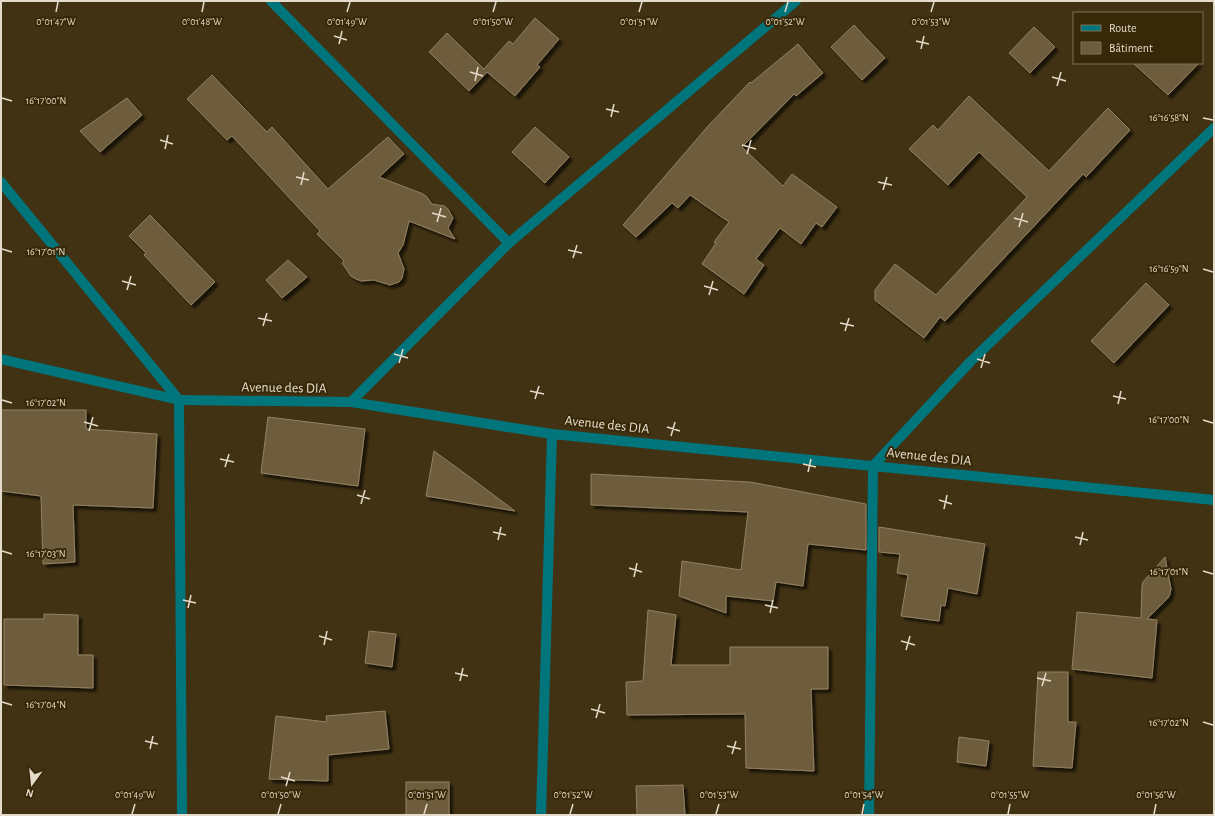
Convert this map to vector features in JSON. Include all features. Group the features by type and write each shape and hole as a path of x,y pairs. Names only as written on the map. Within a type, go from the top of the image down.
{"street":[{"path":"271,1 509,243"},
{"path":"350,402 509,243 796,1"},
{"path":"869,815 873,466 971,361 1214,128"},
{"path":"1,182 179,400 182,815"},
{"name":"Avenue des DIA","path":"1,359 179,400 350,402 552,434 1214,500"},
{"path":"541,815 552,434"}],"building":[{"path":"535,18 559,39 537,65 540,67 515,96 487,72 469,91 429,52 447,33 484,69 509,41 513,44"},
{"path":"854,25 885,58 862,80 831,47"},
{"path":"1034,27 1055,47 1030,73 1009,53"},
{"path":"798,44 823,73 796,96 794,94 742,147 783,186 792,174 837,207 822,227 816,223 801,244 780,228 756,259 764,265 744,294 702,264 716,243 714,242 729,222 690,195 678,208 672,203 636,237 623,225 709,125 750,82 751,83"},
{"path":"1134,64 1198,64 1168,95"},
{"path":"212,75 267,132 272,127 328,189 388,137 404,154 379,177 423,194 432,204 444,206 448,209 453,218 448,228 455,239 409,221 403,245 398,253 404,269 402,278 399,282 390,285 374,280 361,281 351,276 342,263 344,261 317,234 320,231 232,136 227,140 187,99"},
{"path":"969,96 1049,171 1108,108 1130,130 1086,177 1083,174 945,321 940,317 924,338 875,300 875,290 895,264 936,295 1027,197 979,152 948,185 909,149 933,125 938,130"},
{"path":"127,98 142,115 100,152 80,131"},
{"path":"535,127 569,157 545,183 512,152"},
{"path":"150,215 215,282 191,305 144,255 146,253 129,236"},
{"path":"288,260 307,277 282,298 266,280"},
{"path":"1146,283 1169,305 1114,363 1091,341"},
{"path":"1,410 86,410 86,429 157,434 153,508 73,505 75,562 43,564 41,496 1,491"},
{"path":"268,417 365,429 358,486 261,473"},
{"path":"434,451 471,478 515,511 426,496"},
{"path":"591,474 750,482 866,504 866,550 808,544 803,586 776,582 773,601 726,596 726,613 679,596 682,561 741,570 748,512 591,505"},
{"path":"879,527 985,544 977,594 948,588 945,606 941,605 939,621 901,616 908,575 897,573 900,554 879,552"},
{"path":"1165,557 1171,589 1170,594 1168,598 1147,619 1157,620 1152,678 1072,669 1077,612 1141,618 1143,582"},
{"path":"648,610 676,615 671,665 730,665 730,647 828,647 828,689 811,689 814,771 746,768 745,714 627,715 626,682 643,681"},
{"path":"44,614 78,615 78,655 93,655 93,688 4,685 4,619 44,619"},
{"path":"369,631 396,634 392,667 365,663"},
{"path":"1038,672 1068,672 1068,722 1076,722 1072,768 1033,766"},
{"path":"385,711 389,749 328,755 328,781 269,779 276,716 327,722 326,716"},
{"path":"959,737 989,741 986,766 957,762"},
{"path":"406,782 449,782 449,815 406,815"},
{"path":"683,785 685,815 637,815 636,786"}]}
